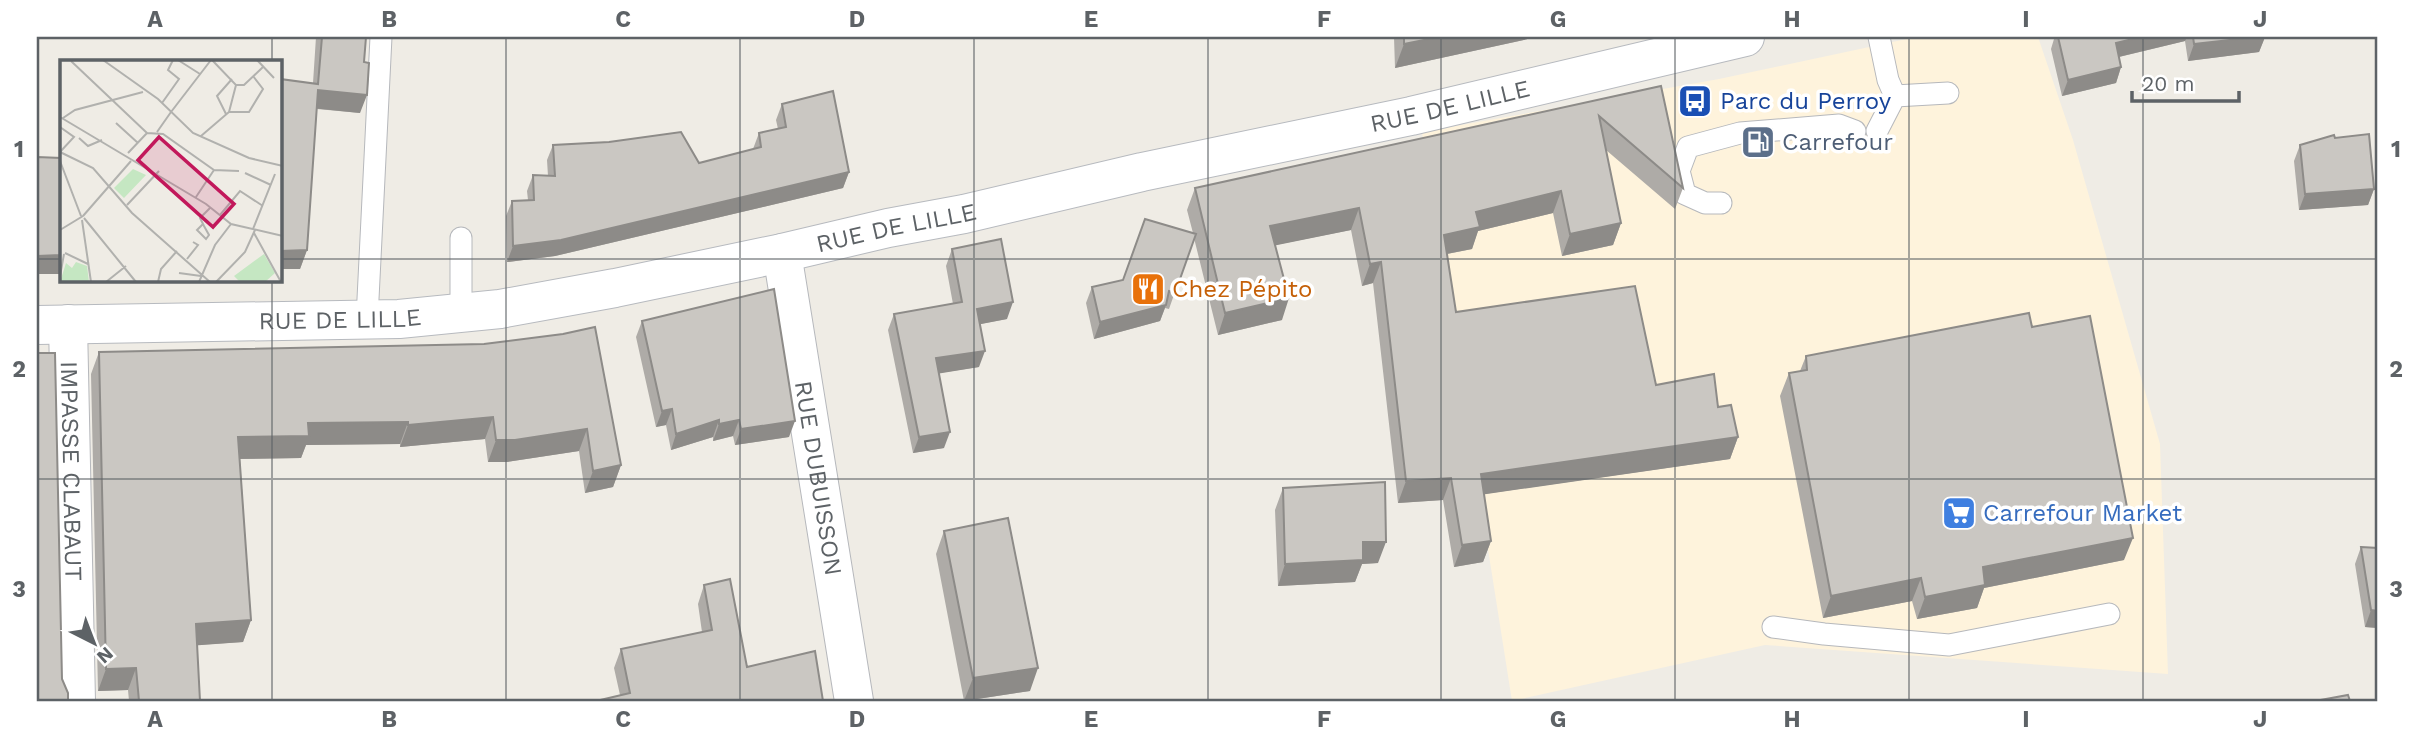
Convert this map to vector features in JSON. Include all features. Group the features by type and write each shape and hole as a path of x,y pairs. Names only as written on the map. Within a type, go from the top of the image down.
{"main road":[{"name":"RUE DE LILLE","path":"52,324 368,319 500,309 782,254 1142,172 1411,116 1745,37"},
{"name":"RUE DUBUISSON","path":"782,254 854,701"},
{"name":"IMPASSE CLABAUT","path":"52,324 76,701"}],"lane":[{"path":"368,319 381,37"},
{"path":"1877,131 1895,96 1888,79 1879,37"},
{"path":"1895,96 1948,93"},
{"path":"1721,203 1705,203 1685,194 1679,171 1688,148 1740,133 1839,125 1855,131"},
{"path":"461,238 461,313"},
{"path":"1773,627 1949,645 2109,614"}],"shaded area":[{"path":"1916,37 2038,37 2073,140 2160,444 2168,674 1765,645 1512,701 1422,132 1719,79"}],"building":[{"path":"322,37 366,37 364,62 369,63 367,95 318,90 307,250 282,251 282,79 318,84"},
{"path":"1404,37 1439,37 1404,44"},
{"path":"2058,37 2141,37 2116,43 2121,67 2068,80"},
{"path":"2193,37 2257,37 2194,44"},
{"path":"1661,86 1683,188 1599,116 1621,223 1570,234 1561,191 1476,212 1480,227 1444,235 1456,312 1635,286 1656,385 1714,374 1718,407 1731,405 1738,437 1481,474 1491,541 1462,545 1451,478 1406,481 1381,262 1370,264 1359,208 1270,226 1289,298 1225,313 1195,188"},
{"path":"833,91 849,172 561,240 513,246 512,201 534,200 533,175 555,176 553,145 609,142 681,132 699,163 761,147 759,133 786,127 782,104"},
{"path":"2369,134 2374,189 2305,194 2300,145 2334,135 2335,138"},
{"path":"37,157 60,158 60,255 37,256"},
{"name":"Chez Pépito","path":"1145,219 1196,234 1175,293 1169,291 1166,305 1100,322 1092,287 1123,280"},
{"path":"1001,239 1013,302 977,309 985,351 936,358 950,432 919,437 894,314 962,302 952,249"},
{"path":"774,289 795,421 741,429 739,420 719,424 719,420 676,434 672,409 662,411 642,321"},
{"name":"Carrefour Market","path":"2029,313 2032,327 2090,316 2133,538 1983,567 1985,585 1925,597 1921,578 1831,596 1789,373 1807,370 1806,356"},
{"path":"595,327 621,465 593,471 587,429 515,440 496,440 493,417 408,425 408,422 308,423 309,436 238,437 251,620 196,624 200,701 139,701 136,668 106,669 99,352 484,344"},
{"path":"37,353 55,353 62,679 68,693 68,701 37,701"},
{"path":"1385,482 1386,542 1363,542 1363,560 1285,564 1283,488"},
{"path":"1008,518 1038,668 973,678 944,531"},
{"path":"2361,547 2378,548 2378,611 2371,610"},
{"path":"730,579 747,667 815,651 823,701 596,701 630,693 621,649 712,630 704,585"},
{"path":"2348,695 2350,701 2315,701"}],"place":[{"name":"Parc du Perroy","path":"1695,101"},
{"name":"Carrefour","path":"1758,142"},
{"name":"Chez Pépito","path":"1148,289"},
{"name":"Carrefour Market","path":"1959,513"}]}
